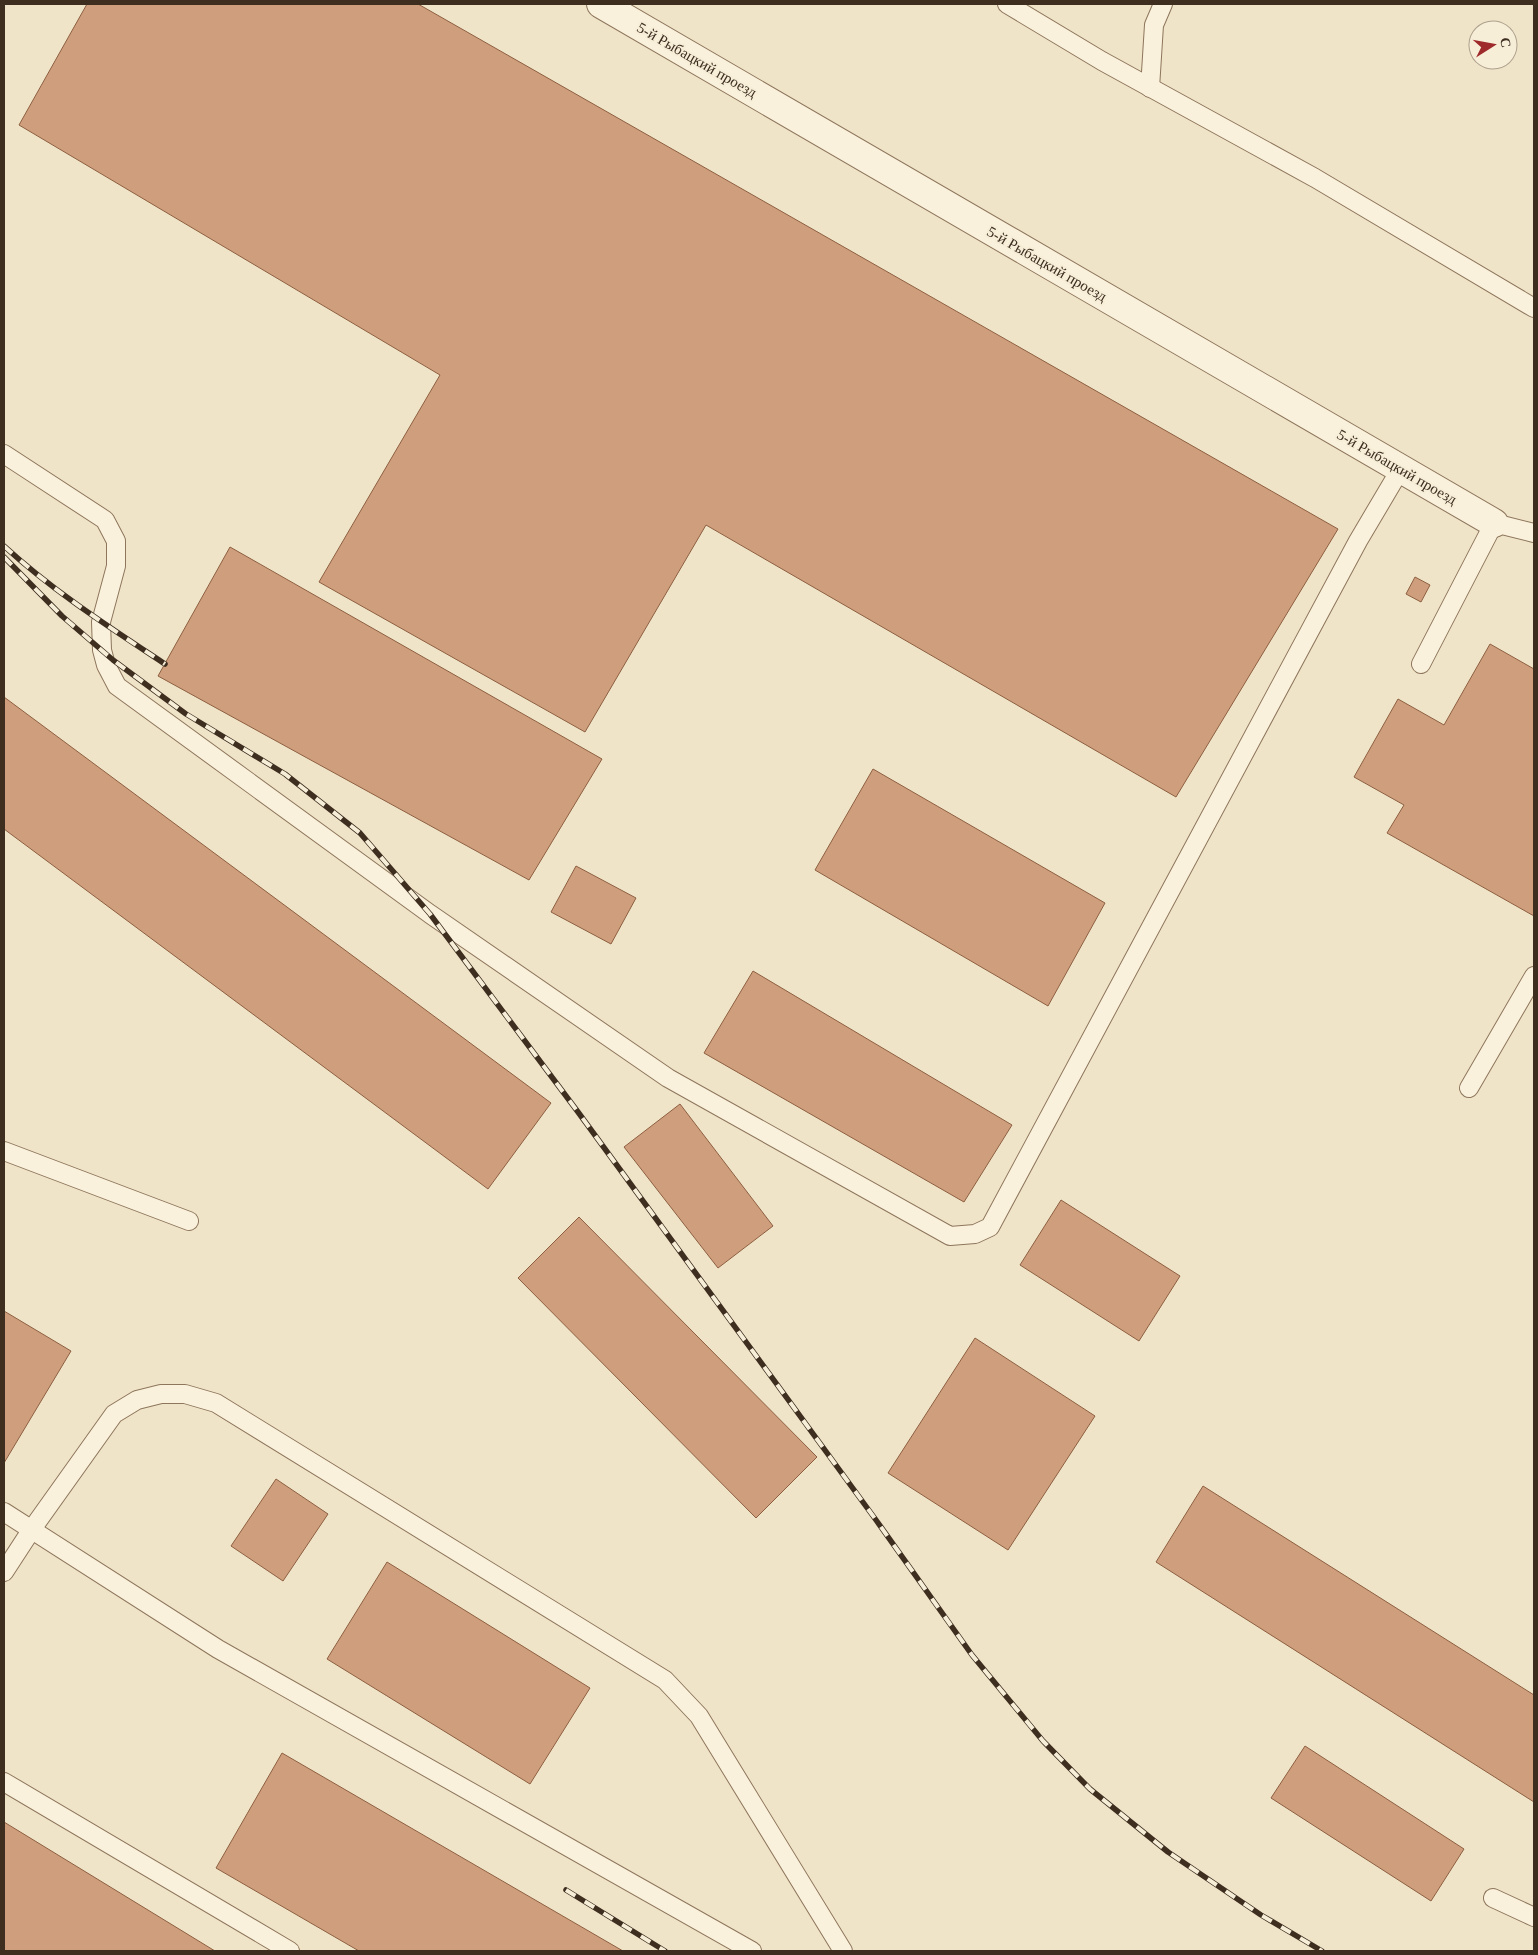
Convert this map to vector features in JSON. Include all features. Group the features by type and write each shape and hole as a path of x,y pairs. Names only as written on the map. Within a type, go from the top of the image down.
{"street":[{"name":"5-й Рыбацкий проезд","path":"601,4 1494,523"}],"lane":[{"path":"1007,4 1102,61 1315,178 1534,308"},
{"path":"1150,88 1154,25 1163,4"},
{"path":"4,454 105,520 116,541 116,566 101,622 104,658 117,686 430,914 668,1078 950,1236 974,1234 990,1227 1354,550 1400,470"},
{"path":"1421,664 1494,523 1534,533"},
{"path":"1469,1088 1534,976"},
{"path":"4,1151 189,1221"},
{"path":"4,1572 32,1529 114,1414 137,1400 161,1394 185,1394 216,1403 665,1680 699,1716 843,1951"},
{"path":"4,1512 218,1649 752,1951"},
{"path":"4,1782 290,1951"},
{"path":"1492,1898 1534,1917"}],"building":[{"path":"87,4 418,4 1338,529 1176,797 706,525 585,732 319,582 440,375 19,125"},
{"path":"230,547 602,759 529,880 158,676"},
{"path":"1415,577 1430,585 1421,602 1406,594"},
{"path":"1490,644 1534,669 1534,916 1387,833 1404,805 1354,777 1398,699 1444,725"},
{"path":"4,697 551,1103 488,1189 4,829"},
{"path":"873,769 1105,903 1048,1006 815,870"},
{"path":"576,866 636,898 611,944 551,912"},
{"path":"753,971 1012,1125 964,1202 704,1053"},
{"path":"680,1104 773,1226 718,1268 624,1147"},
{"path":"1061,1200 1180,1276 1139,1341 1020,1265"},
{"path":"579,1217 817,1457 756,1518 518,1278"},
{"path":"4,1311 71,1351 4,1463"},
{"path":"975,1338 1095,1416 1008,1550 888,1473"},
{"path":"276,1479 328,1514 283,1581 231,1546"},
{"path":"1203,1486 1534,1695 1534,1802 1156,1562"},
{"path":"387,1562 590,1688 530,1784 327,1659"},
{"path":"1305,1746 1464,1849 1431,1901 1271,1798"},
{"path":"282,1753 623,1951 359,1951 216,1868"},
{"path":"4,1822 215,1951 4,1951"}],"railway":[{"path":"4,546 62,593 165,664"},
{"path":"4,557 62,616 113,660 186,714 285,774 360,833 430,914 578,1112 876,1520 972,1655 1043,1741 1090,1789 1168,1852 1261,1915 1322,1951"},
{"path":"566,1890 665,1951"}]}
